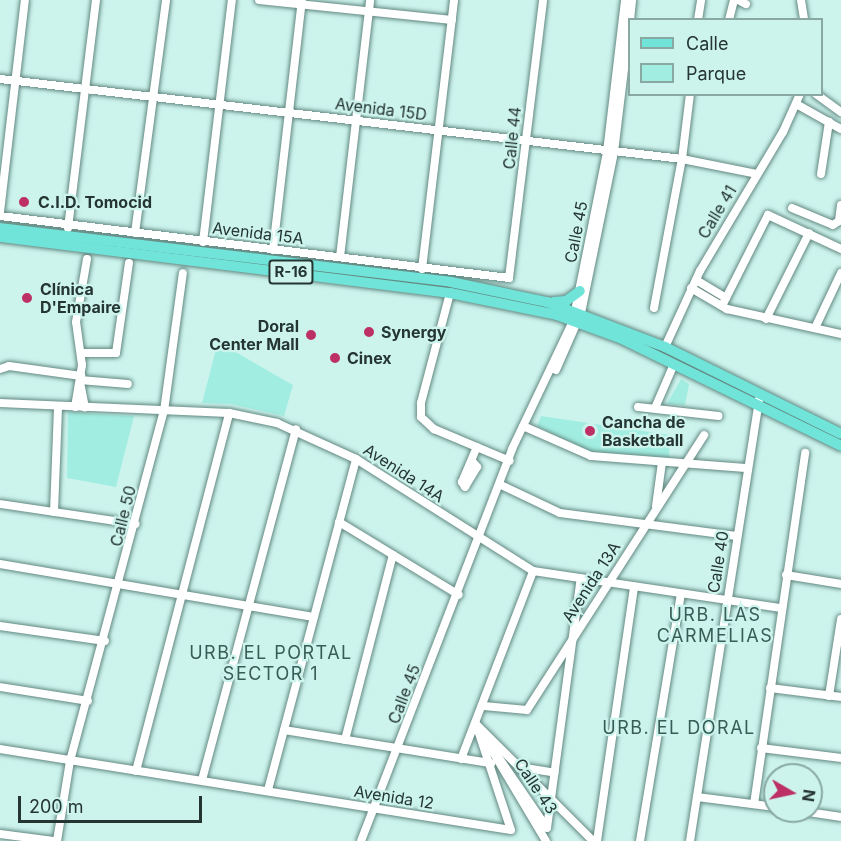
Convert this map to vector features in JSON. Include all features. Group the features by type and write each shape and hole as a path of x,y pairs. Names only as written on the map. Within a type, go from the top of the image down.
{"main road":[{"name":"R-16","path":"1,219 67,234 450,293 577,317 665,347 841,446"},
{"name":"R-16","path":"0,237 67,234 451,282 547,302 674,364 841,435"},
{"path":"547,302 566,301 580,291"}],"street":[{"path":"1,219 25,0"},
{"path":"67,234 96,0"},
{"path":"135,233 166,0"},
{"path":"203,242 232,0"},
{"path":"259,0 301,2 369,13 452,20"},
{"path":"340,257 354,120 370,0"},
{"path":"422,269 454,0"},
{"name":"Calle 44","path":"509,278 543,0"},
{"name":"Calle 45","path":"577,317 580,291 610,152 625,0"},
{"name":"Calle 45","path":"630,18 632,0"},
{"path":"698,18 701,0"},
{"path":"801,0 804,18"},
{"path":"730,18 739,1"},
{"path":"273,250 301,2"},
{"name":"Calle 45","path":"361,841 399,749 510,459 577,317 610,152 628,33"},
{"name":"Avenida 15D","path":"0,79 682,159 758,174"},
{"path":"654,308 682,159 690,96"},
{"name":"Calle 41","path":"665,347 694,284 798,105 800,96"},
{"path":"819,96 841,112"},
{"path":"798,105 841,129"},
{"path":"821,174 829,122"},
{"path":"792,208 832,225 839,221 841,205"},
{"path":"724,302 768,215 841,249"},
{"name":"Avenida 15A","path":"67,234 135,233 509,278"},
{"path":"766,319 809,233"},
{"path":"80,408 81,352 76,322 87,259"},
{"path":"81,352 116,353 129,263"},
{"name":"Calle 50","path":"56,841 70,761 105,641 164,411 183,273"},
{"path":"815,328 841,273"},
{"path":"694,284 724,302 766,319 841,334"},
{"path":"450,293 420,413 428,426 510,459"},
{"path":"0,360 4,367 128,384"},
{"path":"655,408 674,364"},
{"name":"Calle 40","path":"690,841 758,400"},
{"name":"Avenida 14A","path":"0,403 229,413 296,429 356,459 480,540 533,571 781,608"},
{"path":"54,512 58,406"},
{"path":"638,407 718,416"},
{"path":"136,771 229,413"},
{"path":"525,427 591,456 747,468"},
{"path":"202,780 296,429"},
{"name":"Avenida 13A","path":"484,706 526,710 704,435"},
{"path":"472,461 477,447"},
{"path":"754,804 805,453"},
{"path":"268,790 356,459"},
{"path":"653,527 662,462"},
{"path":"501,485 560,513 653,527 737,536"},
{"path":"0,504 136,524"},
{"path":"339,522 459,595"},
{"path":"345,740 393,555"},
{"path":"0,564 314,617"},
{"path":"461,759 484,706 533,571"},
{"path":"786,575 841,584"},
{"name":"Calle 43","path":"476,724 547,828 581,579"},
{"path":"595,841 634,587"},
{"path":"640,841 681,594"},
{"path":"828,696 841,619"},
{"path":"0,626 105,641"},
{"path":"0,687 88,701"},
{"path":"770,688 841,698"},
{"path":"476,724 595,841"},
{"name":"Calle 43","path":"476,724 546,841"},
{"name":"Avenida 12","path":"0,749 511,830 476,724"},
{"path":"284,730 555,773"},
{"path":"761,748 841,758"},
{"path":"697,797 763,805"},
{"path":"823,814 841,817"},
{"path":"0,834 56,841"}],"green space":[{"path":"218,342 293,385 284,416 231,404 202,403"},
{"path":"681,379 689,384 685,405 667,404"},
{"path":"68,412 134,416 116,487 67,478"},
{"path":"541,416 670,435 669,458 591,452 537,426"}],"place":[{"name":"C.I.D. Tomocid","path":"24,202"},
{"name":"Clínica D'Empaire","path":"27,298"},
{"name":"Synergy","path":"369,332"},
{"name":"Doral Center Mall","path":"311,335"},
{"name":"Cinex","path":"335,358"},
{"name":"Cancha de Basketball","path":"590,431"}],"district":[{"name":"URB. LAS CARMELIAS","path":"715,626"},
{"name":"URB. EL PORTAL SECTOR 1","path":"271,664"},
{"name":"URB. EL DORAL","path":"679,728"}]}
